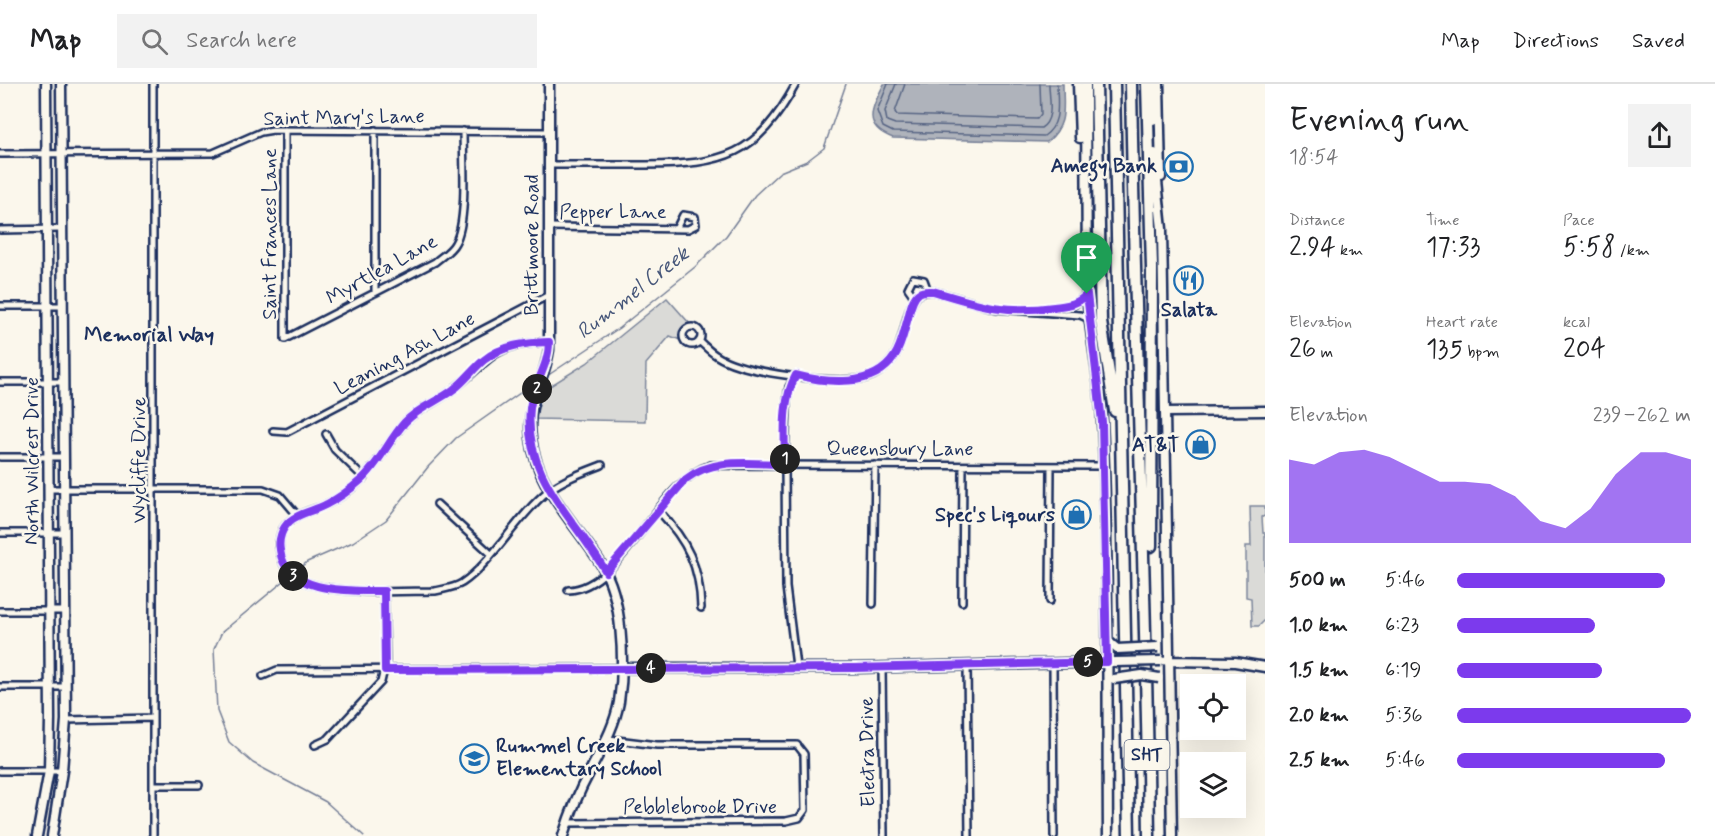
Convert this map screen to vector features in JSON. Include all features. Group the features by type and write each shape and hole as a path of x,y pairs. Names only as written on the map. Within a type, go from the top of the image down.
{"highway":[{"path":"1096,84 1101,322 1116,417 1122,504"},
{"name":"SHT","path":"1114,84 1130,836"},
{"name":"SHT","path":"1131,84 1149,836"},
{"path":"1144,581 1151,570 1152,268 1145,84"}],"main road":[{"name":"North Wilcrest Drive","path":"37,836 49,771 46,84"},
{"name":"North Wilcrest Drive","path":"52,836 62,771 66,720 62,457 61,84"},
{"name":"Brittmoore Road","path":"549,84 549,342 543,372 530,408 533,450 549,491 606,572 617,603 620,668 619,701 609,739 590,772 563,836"},
{"path":"1078,84 1082,176 1085,190"},
{"path":"1086,84 1087,294 1101,390 1106,634 1111,662 1107,689 1108,836"},
{"path":"1152,84 1154,158 1162,229"},
{"path":"1160,84 1172,836"},
{"path":"1166,412 1265,411"},
{"path":"1106,634 1110,643 1117,649 1158,647 1170,635"},
{"path":"620,668 967,666 1171,661 1235,662 1265,667"},
{"path":"1107,689 1114,679 1121,676 1142,675 1159,678 1171,694"}],"street":[{"name":"Wycliffe Drive","path":"153,84 155,489 153,836"},
{"path":"549,165 688,164 720,158 743,148 771,123 796,84"},
{"name":"Saint Mary's Lane","path":"0,154 213,153 261,132 285,130 549,132"},
{"name":"Saint Frances Lane","path":"285,130 285,339"},
{"path":"375,130 375,293"},
{"name":"Myrtlea Lane","path":"285,339 435,262 455,243 462,221 463,131"},
{"name":"Pepper Lane","path":"549,227 677,227"},
{"path":"0,230 61,229"},
{"path":"915,298 909,288 914,278 924,280 928,291"},
{"path":"699,341 717,357 737,365 812,379 862,379 880,371 890,363 900,345 915,298 919,293 928,291 985,307 1080,315 1089,319"},
{"path":"1034,311 1074,305 1087,294"},
{"name":"Leaning Ash Lane","path":"273,431 287,432 549,295"},
{"path":"0,306 62,306"},
{"path":"549,342 524,343 495,353 455,389 406,422 364,478 327,504 297,515 284,527 280,538 280,550 286,570 297,578 334,588 384,591 450,588 461,583 475,571 549,491 603,465"},
{"path":"796,375 789,387 787,401 785,464 786,587 796,666"},
{"path":"0,382 62,382"},
{"path":"326,434 335,450 364,478"},
{"path":"0,457 62,457"},
{"name":"Queensbury Lane","path":"568,590 587,586 606,572 686,479 703,467 720,464 1104,466"},
{"path":"873,604 875,465"},
{"path":"962,602 963,466"},
{"path":"1050,602 1051,466"},
{"path":"49,489 263,489 280,495 297,515"},
{"path":"437,504 490,553"},
{"path":"659,511 678,531 694,559 701,608"},
{"path":"0,533 64,533"},
{"path":"315,745 328,739 381,682 385,670 384,591"},
{"path":"0,611 64,611"},
{"path":"1053,663 1054,836"},
{"path":"967,666 969,836"},
{"name":"Electra Drive","path":"882,667 884,836"},
{"path":"263,676 277,670 620,668"},
{"path":"0,687 64,687"},
{"path":"66,720 153,718"},
{"name":"Pebblebrook Drive","path":"567,823 793,820 805,810 804,754 797,745 657,745 609,739"},
{"path":"0,771 62,771"},
{"path":"154,785 199,785"}],"shaded area":[{"path":"667,298 690,324 682,330 680,340 670,336 646,364 645,421 534,419 542,391 587,363"},
{"path":"1250,506 1265,506 1265,516 1262,517 1263,533 1265,533 1265,620 1259,626 1252,626 1251,598 1246,597 1246,546 1251,546"}],"water":[{"path":"884,84 1063,84 1063,116 1058,129 1047,142 893,138 876,128 872,116 873,108"}],"waterway":[{"name":"Rummel Creek","path":"547,376 619,328 695,267 726,236 755,195 780,172 807,161 824,148 846,84"},
{"name":"Rummel Creek","path":"364,836 326,802 253,763 229,742 217,711 214,649 222,632 307,562 353,542 386,520 428,467 456,438 537,381"}],"place":[{"name":"Amegy Bank","path":"1178,166"},
{"name":"Salata","path":"1189,280"},
{"name":"AT&T","path":"1200,445"},
{"name":"Spec's Liqours","path":"1076,515"},
{"name":"Rummel Creek Elementary School","path":"475,758"}],"district":[{"name":"Memorial Way","path":"149,335"}],"route":[{"path":"933,291 985,307 1034,311 1074,305 1087,294 1101,390 1107,662 854,668 796,666 385,670 384,591 357,591 316,584 291,575 286,570 282,559 280,538 284,527 290,521 297,515 327,504 352,488 364,478 415,413 455,389 484,361 507,348 524,343 549,342 547,362 530,408 531,440 537,466 549,491 606,572 695,471 720,464 785,464 787,401 789,387 796,375 812,379 847,380 862,379 880,371 895,356 913,303 919,293 933,291"}]}
